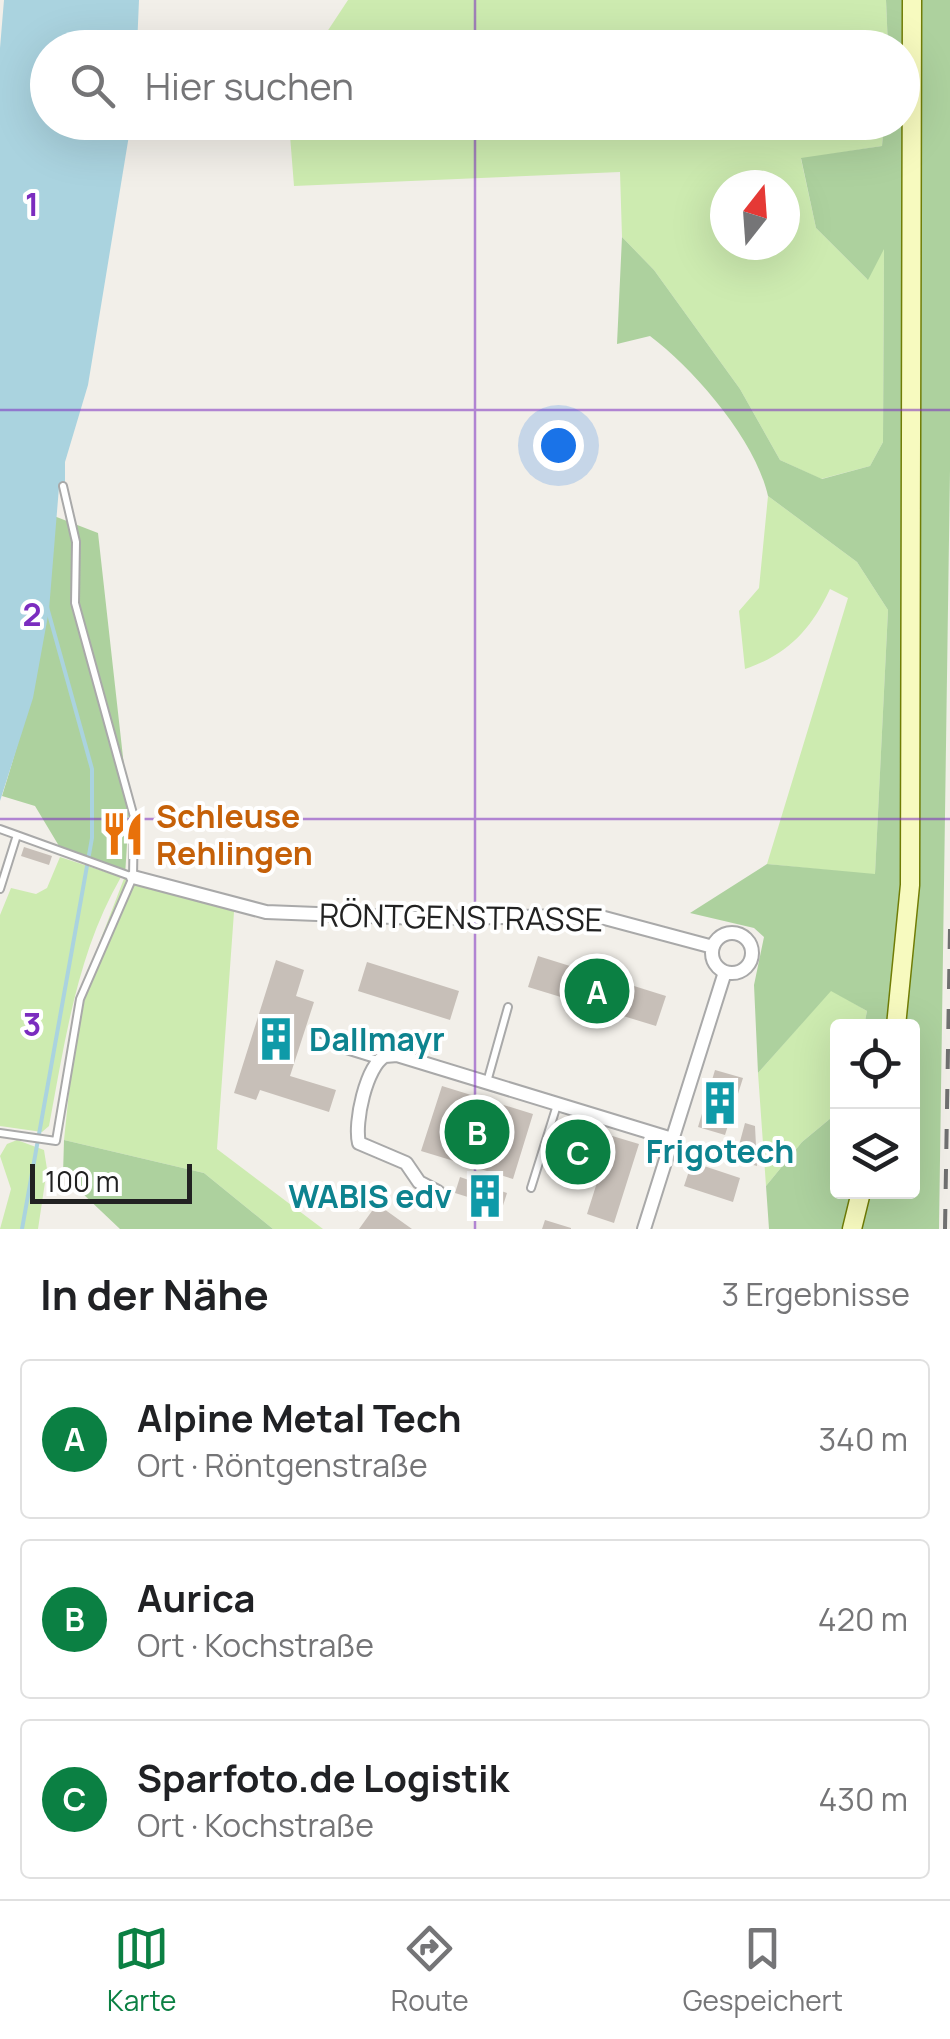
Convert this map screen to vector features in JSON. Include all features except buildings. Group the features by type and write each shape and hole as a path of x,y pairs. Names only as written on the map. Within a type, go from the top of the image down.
{"main road":[{"path":"912,0 912,30"},
{"path":"897,1019 910,885 912,140"},
{"path":"852,1229 860,1199"}],"street":[{"name":"RÖNTGENSTRASSE","path":"133,877 266,912 418,918 597,916 713,946"},
{"path":"727,934 740,935 750,944 749,963 738,972 726,972 712,959 713,946 727,934"},
{"path":"644,1229 726,972"},
{"path":"438,1192 418,1182 406,1163 359,1142 357,1124 378,1060 397,1055 672,1139"}],"lane":[{"path":"0,1132 56,1141 80,999 133,877 134,817 102,688 75,603 76,542 63,486"},
{"path":"0,829 133,877"},
{"path":"0,888 17,835"},
{"path":"487,1082 508,1007"},
{"path":"317,1041 378,1060"},
{"path":"531,1188 557,1104"}],"green space":[{"path":"348,0 886,0 887,30 328,30"},
{"path":"886,0 950,0 950,470 939,1229 769,1229 766,1186 802,1142 830,1119 830,1199 920,1199 920,1019 865,1019 867,1011 831,991 758,1073 754,985 764,937 754,928 690,913 767,864 875,874 888,610 857,562 768,496 737,430 686,368 650,336 617,344 622,237 654,270 740,389 780,460 822,479 870,466 883,442 884,249 868,280 816,228 801,158 882,146 883,140 920,140 920,30 887,30"},
{"path":"290,140 883,140 882,146 801,159 816,228 867,279 884,246 883,442 870,466 821,479 780,460 740,389 654,270 622,237 620,172 294,186"},
{"path":"768,496 857,562 888,610 875,875 767,864 848,598 830,589 815,617 796,639 745,669 739,611 759,588"},
{"path":"54,516 98,533 129,811 125,876 65,856 35,806 2,796 38,658"},
{"path":"60,857 121,877 83,967 49,1126 42,1132 0,1126 0,915 11,888 36,894 47,888"},
{"path":"125,876 235,898 217,1149 323,1229 273,1229 204,1173 64,1140 79,996"},
{"path":"831,990 867,1011 865,1019 830,1019 830,1119 802,1142 766,1186 758,1073"},
{"path":"17,1140 44,1150 47,1169 38,1229 0,1229 11,1189 0,1156 7,1144"},
{"path":"64,1140 204,1173 273,1229 120,1229 63,1175"}],"water":[{"path":"4,0 139,0 138,30 30,30 30,140 128,140 88,385 65,462 65,484 59,487 49,610 33,698 0,801 0,48"}],"waterway":[{"path":"22,1229 92,838 92,769 47,607"}],"railway":[{"path":"945,1229 950,929"}],"place":[{"name":"Schleuse Rehlingen","path":"123,834"},
{"name":"Alpine Metal Tech","path":"597,991"},
{"name":"Dallmayr","path":"276,1039"},
{"name":"Frigotech","path":"720,1103"},
{"name":"Aurica","path":"477,1132"},
{"name":"Sparfoto.de Logistik","path":"578,1152"},
{"name":"WABIS edv","path":"485,1196"}]}
